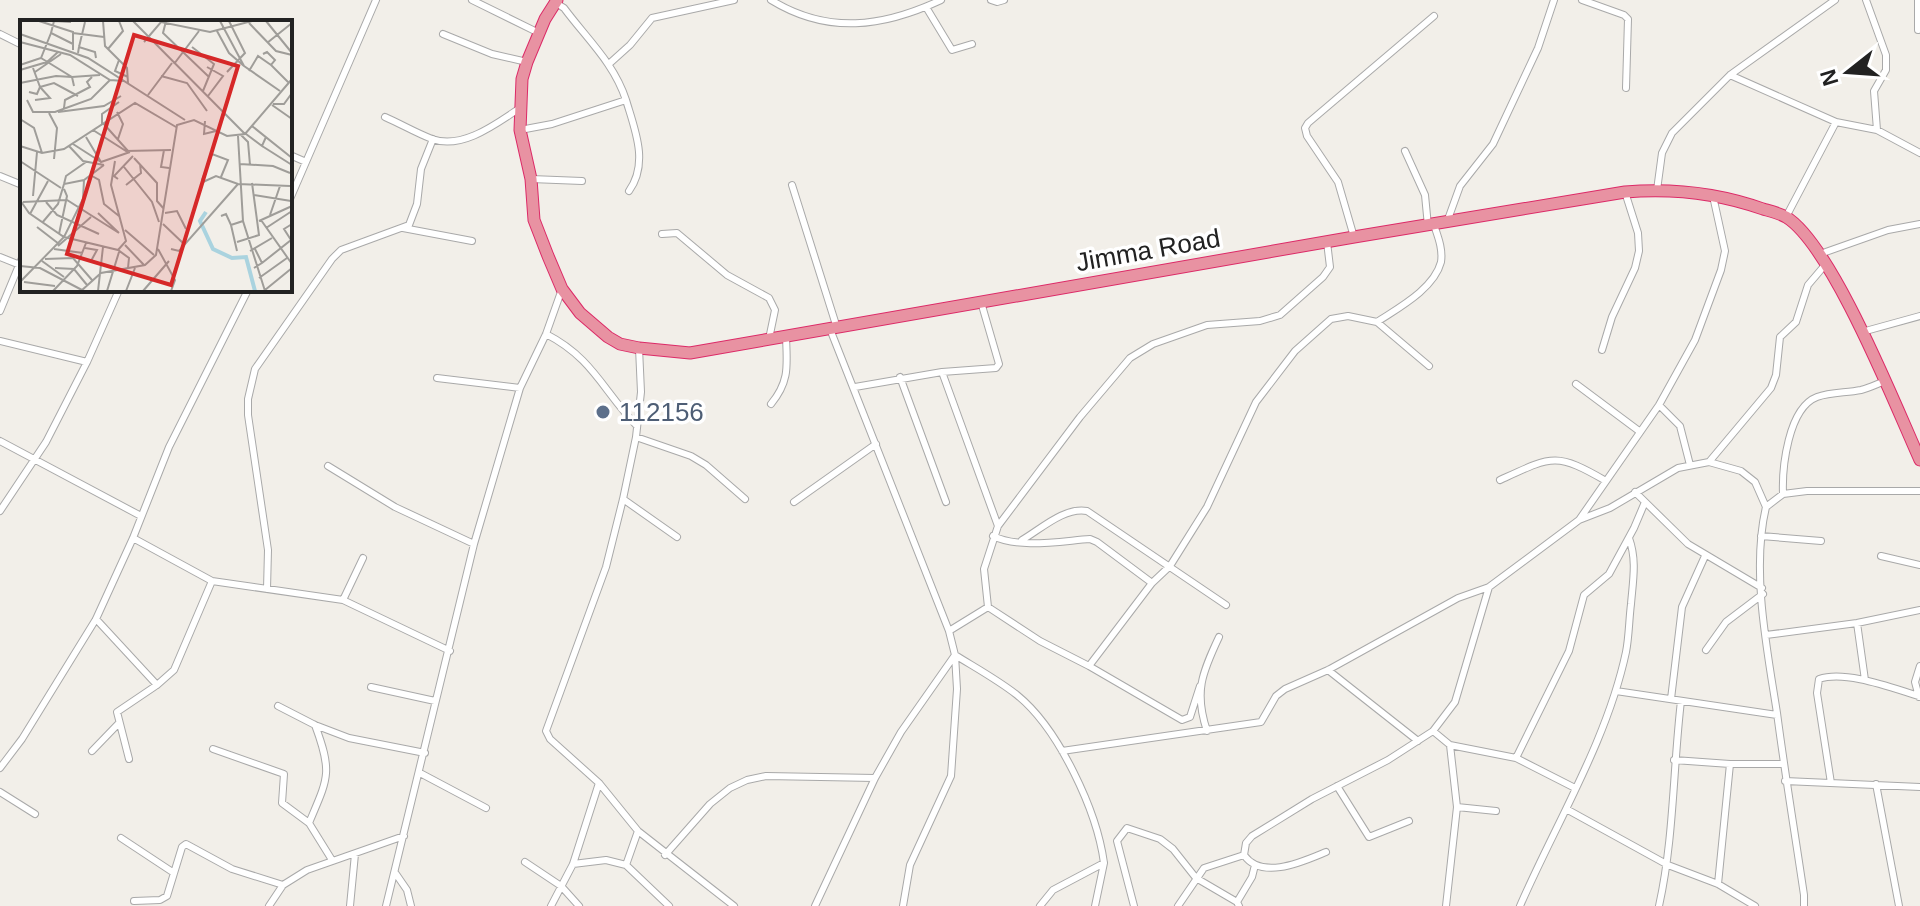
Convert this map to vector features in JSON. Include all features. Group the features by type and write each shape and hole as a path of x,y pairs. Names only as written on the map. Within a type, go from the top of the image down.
{"highway":[{"name":"Jimma Road","path":"557,1 539,33 522,79 520,130 531,179 534,220 562,289 580,313 608,337 620,344 639,348 690,353 1625,192 1657,190 1712,195 1786,217"},
{"path":"1786,217 1822,260 1862,332 1920,460"}],"street":[{"path":"292,194 376,0"},
{"path":"472,0 539,33"},
{"path":"610,63 652,18 734,0"},
{"path":"771,0 801,14 849,25 875,23 941,0"},
{"path":"991,0 1004,0"},
{"path":"1447,223 1460,186 1493,144 1538,48 1554,0"},
{"path":"1582,0 1628,19 1626,88"},
{"path":"1657,190 1666,142 1730,75 1835,0"},
{"path":"1866,0 1886,55 1886,70 1874,91 1877,130"},
{"path":"1918,0 1918,30"},
{"path":"557,1 610,63 620,80 638,137 640,157 637,176 629,191"},
{"path":"926,7 952,50 972,44"},
{"path":"1354,237 1338,182 1307,136 1305,128 1434,16"},
{"path":"0,34 20,44"},
{"path":"443,34 492,54 527,62"},
{"path":"1730,75 1836,122 1877,130 1920,153"},
{"path":"520,130 552,124 626,100"},
{"path":"385,117 433,139 452,141 485,130 522,107"},
{"path":"1786,217 1836,122"},
{"path":"267,589 268,550 248,415 248,399 255,369 341,250 403,228 413,219 421,169 433,139"},
{"path":"1377,322 1409,300 1431,279 1440,264 1441,247 1431,226 1425,195 1405,151"},
{"path":"292,156 306,162"},
{"path":"0,176 20,184"},
{"path":"531,179 582,181"},
{"path":"792,185 833,328 949,631 955,655 957,689 951,776 907,874 903,906"},
{"path":"1602,350 1639,251 1638,233 1625,192"},
{"path":"1579,520 1659,405 1695,340 1721,270 1724,240 1712,195"},
{"path":"1709,462 1771,388 1776,375 1780,337 1796,322 1808,285 1822,260 1888,230 1920,224"},
{"path":"403,228 472,241"},
{"path":"662,234 677,233 685,237 727,275 769,298 775,310 769,339"},
{"path":"988,607 984,569 998,526 1080,417 1130,358 1153,344 1207,325 1260,321 1280,315 1330,267 1327,242"},
{"path":"0,257 20,262"},
{"path":"1,307 20,264"},
{"path":"386,906 474,544 520,388 546,334 562,289"},
{"path":"0,511 35,460 87,362 118,292"},
{"path":"0,768 22,739 96,619 133,538 169,447 247,292"},
{"path":"855,387 900,377 993,370 999,364 981,302"},
{"path":"1089,666 1152,583 1170,566 1207,507 1256,402 1295,351 1331,319 1348,316 1377,322 1429,366"},
{"path":"1862,332 1920,316"},
{"path":"546,334 568,345 579,355 637,426"},
{"path":"771,404 784,386 786,337"},
{"path":"0,341 87,362"},
{"path":"639,348 642,383 636,437 623,499 606,567 546,731 550,739 599,783 638,831 734,906"},
{"path":"942,372 998,526"},
{"path":"900,377 946,502"},
{"path":"437,378 520,388"},
{"path":"1783,494 1782,464 1799,411 1806,403 1816,397 1860,390 1885,381"},
{"path":"1576,384 1639,431"},
{"path":"1659,405 1680,426 1690,465"},
{"path":"636,437 691,456 745,499"},
{"path":"0,441 141,516"},
{"path":"794,502 876,444"},
{"path":"1500,480 1537,462 1556,460 1574,462 1606,481"},
{"path":"1062,751 1261,722 1276,696 1285,689 1328,670 1458,598 1489,587 1579,520 1610,508 1678,468 1709,462 1749,475 1766,507 1758,552 1782,764 1804,906"},
{"path":"328,466 395,507 474,544"},
{"path":"1766,507 1783,494 1807,491 1920,491"},
{"path":"1635,492 1688,544 1762,591"},
{"path":"623,499 677,537"},
{"path":"1516,758 1569,651 1584,595 1609,574 1645,502"},
{"path":"1022,540 1065,514 1087,511 1226,605"},
{"path":"993,536 1008,541 1040,544 1090,539 1152,583"},
{"path":"1761,536 1821,541"},
{"path":"133,538 212,581 343,600 450,651"},
{"path":"1520,906 1536,867 1568,810 1616,691 1627,649 1636,564 1629,538"},
{"path":"1671,699 1682,607 1705,556"},
{"path":"1881,556 1920,565"},
{"path":"343,600 363,558"},
{"path":"129,759 117,712 174,670 212,581"},
{"path":"1244,855 1246,843 1252,836 1433,731 1455,702 1489,587"},
{"path":"1706,650 1726,622 1762,591"},
{"path":"949,631 988,607"},
{"path":"988,607 1040,641 1182,720 1190,717 1219,637"},
{"path":"1766,635 1857,623 1920,610"},
{"path":"96,619 157,685"},
{"path":"1857,623 1865,680"},
{"path":"955,655 1019,696 1037,714 1062,751 1100,836 1104,863 1095,906"},
{"path":"815,906 875,778 911,716 955,655"},
{"path":"1919,697 1915,682 1920,666"},
{"path":"1328,670 1418,741"},
{"path":"1831,783 1817,684 1819,679 1865,680 1919,697"},
{"path":"1200,686 1200,709 1207,731"},
{"path":"371,687 435,701"},
{"path":"1616,691 1777,715"},
{"path":"1659,906 1668,865 1681,701"},
{"path":"278,706 349,738 425,753"},
{"path":"92,751 119,723"},
{"path":"309,823 323,789 328,764 315,725"},
{"path":"1433,731 1450,745 1516,758 1575,788"},
{"path":"1446,906 1457,807 1450,745"},
{"path":"213,749 282,772 285,777 282,803 309,823 332,860"},
{"path":"1674,760 1782,764"},
{"path":"1718,884 1730,764"},
{"path":"420,773 486,808"},
{"path":"665,855 710,804 730,788 747,780 766,776 875,778"},
{"path":"1785,781 1920,787"},
{"path":"551,906 573,864 599,783"},
{"path":"1876,784 1899,906"},
{"path":"1337,786 1369,837 1409,821"},
{"path":"0,792 35,814"},
{"path":"1457,807 1496,811"},
{"path":"1568,810 1668,865 1718,884 1755,906"},
{"path":"1134,906 1117,841 1127,828 1160,839 1173,849 1196,878 1238,904 1255,865"},
{"path":"626,865 638,831"},
{"path":"269,906 283,885 307,870 404,836"},
{"path":"121,838 174,873"},
{"path":"134,901 164,898 182,847 188,844 232,869 283,885"},
{"path":"1244,855 1255,865 1286,866 1326,852"},
{"path":"350,906 355,854"},
{"path":"1178,906 1196,878 1210,865 1244,855"},
{"path":"573,864 606,860 626,865 669,906"},
{"path":"525,862 561,886 579,906"},
{"path":"1040,906 1053,890 1104,863"},
{"path":"396,874 407,890 411,906"}],"place":[{"name":"112156","path":"603,412"}]}
